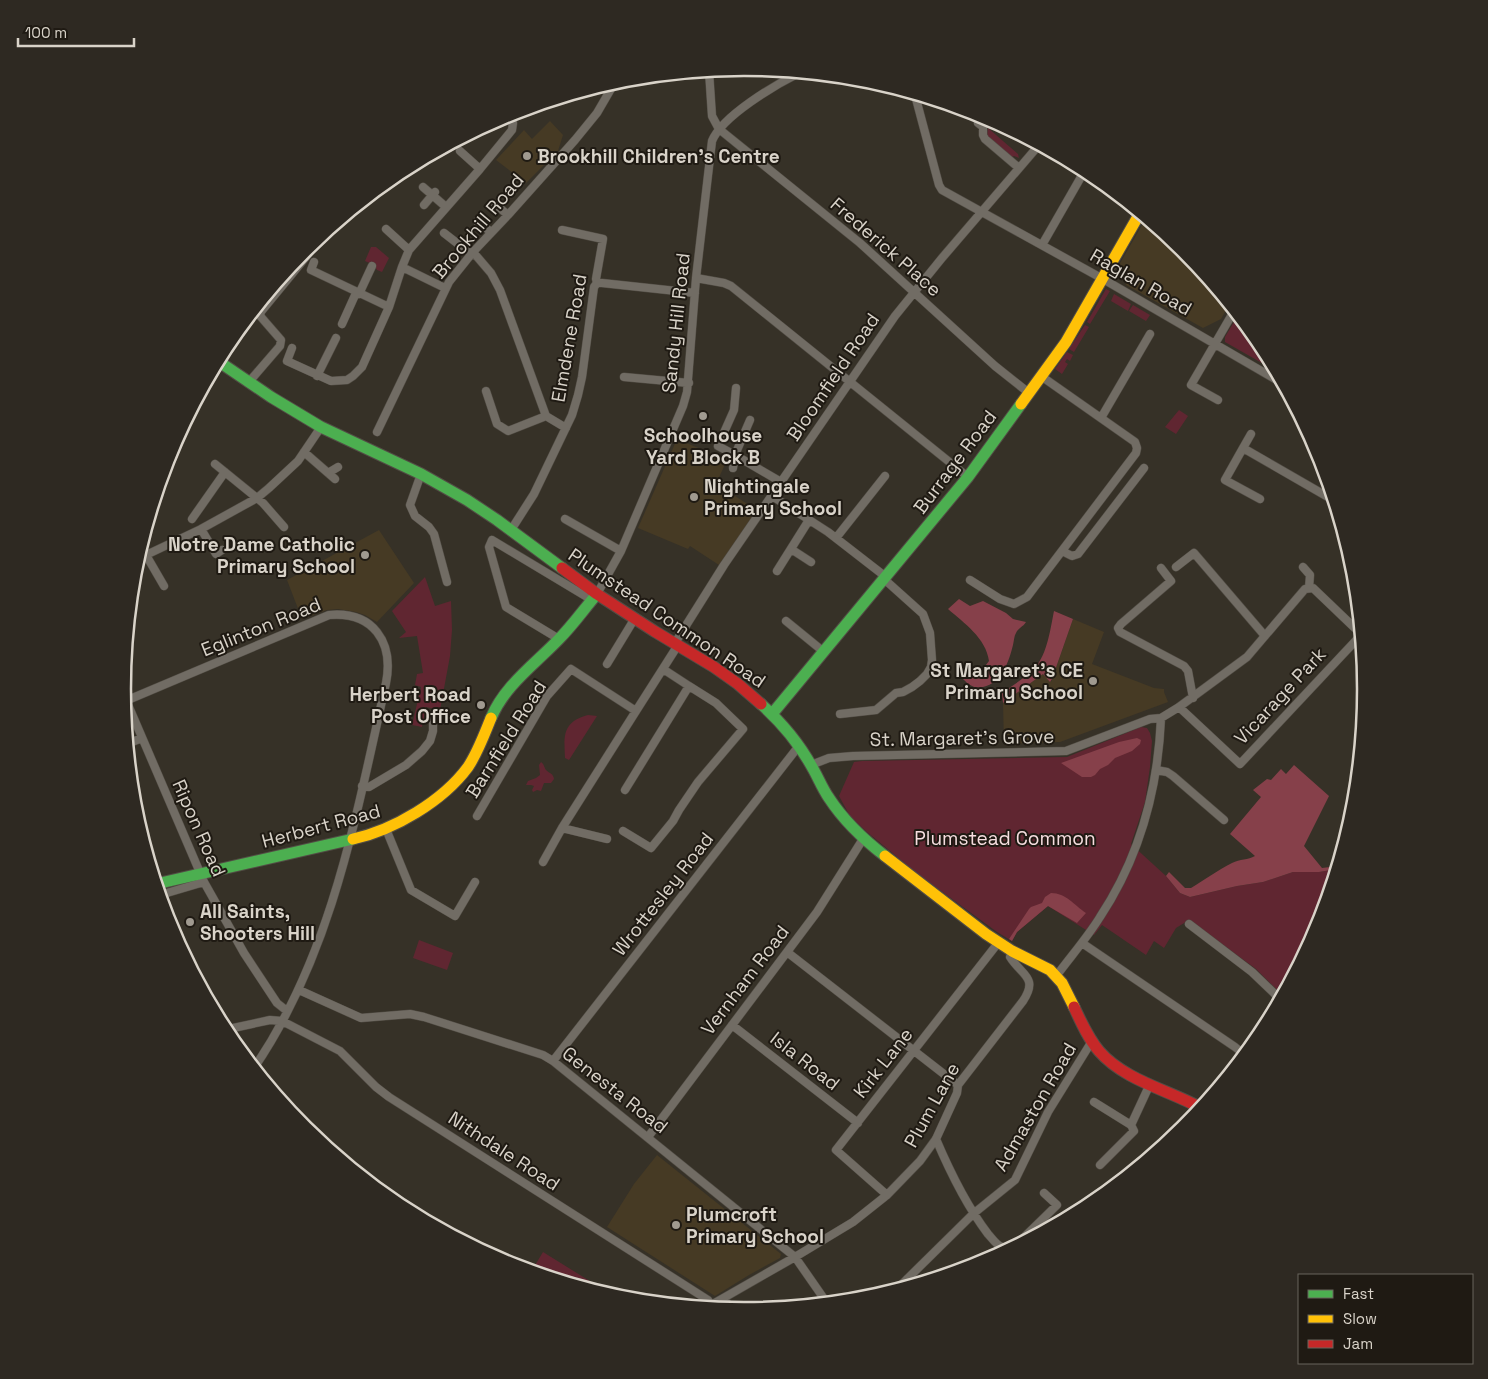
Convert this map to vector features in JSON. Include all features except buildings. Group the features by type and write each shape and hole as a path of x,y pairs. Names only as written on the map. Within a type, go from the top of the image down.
{"street":[{"path":"709,78 712,116 719,129 765,93 790,78"},
{"name":"Brookhill Road","path":"377,432 445,288 472,253 575,140 597,113 610,91"},
{"name":"Raglan Road","path":"917,101 939,185 942,190 1103,279 1271,377"},
{"path":"292,348 287,361 331,381 346,380 358,372 389,307 409,250 512,130 512,122"},
{"path":"978,123 983,127 985,139 1019,168"},
{"name":"Sandy Hill Road","path":"595,597 621,552 684,406 689,383 696,278 712,141 719,129"},
{"name":"Frederick Place","path":"719,129 838,226 995,366 1029,393"},
{"name":"Bloomfield Road","path":"677,644 724,565 895,316 1035,150"},
{"path":"460,151 480,169"},
{"path":"1042,245 1081,177"},
{"path":"423,187 434,193 446,207"},
{"path":"424,205 434,193"},
{"path":"495,204 508,215"},
{"name":"Burrage Road","path":"772,714 968,477 1066,342 1137,219"},
{"path":"477,221 491,232"},
{"path":"386,229 409,250"},
{"name":"Elmdene Road","path":"511,530 534,494 572,415 578,395 603,238 562,230"},
{"path":"444,233 472,253 490,272 500,290 546,416 566,428"},
{"path":"342,324 372,266"},
{"path":"402,267 445,288"},
{"path":"311,270 389,307"},
{"path":"696,278 731,286 968,477"},
{"path":"597,283 695,293"},
{"path":"248,383 280,346 281,340 261,317 260,313 262,310"},
{"path":"1218,400 1191,385 1231,316"},
{"path":"1101,418 1150,334"},
{"path":"318,376 336,338"},
{"name":"Plumstead Common Road","path":"224,365 248,383 321,427 421,474 467,500 511,530 595,597 635,618 738,684 787,730 841,815 863,839 998,942 1050,970 1062,983 1092,1041 1103,1055 1150,1084 1195,1104"},
{"path":"970,580 1000,599 1014,604 1027,597 1136,453 1135,442 1041,376"},
{"path":"624,377 689,383"},
{"path":"736,388 734,410 718,446 781,482"},
{"path":"486,391 497,424 508,431 546,416"},
{"path":"733,468 735,455 750,420"},
{"path":"147,554 258,498 298,461 321,427"},
{"path":"1251,434 1225,480 1260,499"},
{"path":"1243,448 1326,496"},
{"path":"304,452 335,479"},
{"path":"215,464 258,498 284,527"},
{"path":"328,473 338,467"},
{"path":"1062,551 1072,556 1078,554 1144,468"},
{"path":"192,519 225,472"},
{"path":"421,474 410,505 414,516 429,527 434,534 447,582"},
{"path":"836,538 885,476"},
{"path":"772,496 836,538 885,578 923,614 930,633 931,667 920,681 903,692 896,693 876,710 840,714"},
{"path":"565,519 621,552"},
{"path":"777,571 809,520"},
{"path":"201,528 216,554 222,550"},
{"path":"559,639 506,607 489,547 492,540 581,593 595,597"},
{"path":"791,549 811,562"},
{"path":"1176,567 1194,552 1265,636"},
{"path":"145,560 164,586"},
{"path":"1303,567 1310,575 1309,588 1313,588 1354,627"},
{"path":"1161,568 1172,581 1118,628 1120,632 1184,666 1188,671 1192,698"},
{"name":"St. Margaret's Grove","path":"811,765 829,758 853,756 1066,751 1150,719 1161,718 1192,698 1247,657 1305,588 1309,588"},
{"name":"Herbert Road","path":"162,883 202,878 350,840 386,829 429,803 461,774 476,753 500,700 516,681 559,639 595,597"},
{"name":"Eglinton Road","path":"131,698 320,618 339,614 365,622 378,634 387,651 389,664 386,683 350,840 329,914 299,990 257,1063"},
{"path":"607,664 635,618"},
{"path":"786,621 824,652"},
{"name":"Vicarage Park","path":"1179,707 1240,764 1355,640"},
{"path":"543,862 562,828 677,644"},
{"path":"623,831 651,848 674,821 679,810 698,782 743,729 716,703 663,669"},
{"name":"Barnfield Road","path":"477,816 547,696 571,670 636,711"},
{"path":"625,790 689,686"},
{"name":"Ripon Road","path":"132,715 202,878 230,930 260,978 276,1003 287,1011"},
{"path":"362,786 369,787 406,764 422,751 430,741 433,731 432,715"},
{"path":"1056,976 1100,918 1135,851 1150,803 1156,770 1161,718"},
{"path":"133,742 142,738"},
{"name":"Wrottesley Road","path":"553,1061 798,747"},
{"path":"1156,770 1167,772 1173,776 1224,820"},
{"path":"562,828 607,840"},
{"path":"386,829 411,890 455,916 475,882"},
{"name":"Vernham Road","path":"648,1138 817,912 863,839"},
{"name":"Herbert Road","path":"165,893 202,878"},
{"path":"1189,924 1252,972 1276,995"},
{"name":"Kirk Lane","path":"887,1195 836,1150 998,942"},
{"path":"1082,943 1240,1051"},
{"name":"Plum Lane","path":"717,1302 853,1222 887,1195 920,1161 936,1139 957,1093 958,1085 1023,1001 1030,988 1027,976 1010,957 1012,951"},
{"path":"787,952 958,1085"},
{"name":"Genesta Road","path":"299,990 361,1018 410,1014 424,1016 543,1055 553,1061 795,1257 824,1298"},
{"path":"233,1028 270,1020 282,1021"},
{"name":"Nithdale Road","path":"282,1021 340,1051 376,1087 388,1096 708,1301"},
{"name":"Isla Road","path":"732,1025 858,1123"},
{"name":"Admaston Road","path":"904,1282 973,1214 1015,1180 1048,1112 1092,1041"},
{"path":"1131,1125 1150,1084"},
{"path":"1094,1102 1131,1125 1134,1131 1100,1165"},
{"path":"936,1139 944,1159 973,1214 1000,1247"},
{"path":"1028,1233 1057,1205 1044,1192"},
{"path":"724,1298 726,1302"}],"shaded area":[{"name":"Brookhill Children’s Centre","path":"550,121 563,135 558,151 526,183 496,160 524,130 532,139"},
{"path":"1143,224 1178,256 1226,310 1221,319 1203,328 1126,285 1119,265"},
{"name":"Nightingale Primary School","path":"677,439 727,460 716,484 757,510 719,565 690,546 688,549 638,528"},
{"name":"Notre Dame Catholic Primary School","path":"379,530 414,583 377,622 356,612 338,609 327,610 302,619 287,580"},
{"path":"959,599 970,606 983,601 1006,613 1013,619 1026,622 1015,634 1004,670 990,685 983,687 972,686 963,679 969,672 982,670 989,661 984,645 979,638 948,609"},
{"path":"1054,611 1073,619 1052,679 1050,682 1043,674 1003,703 1002,693 1032,671 1041,659 1047,643"},
{"name":"St Margaret's CE Primary School","path":"1073,619 1104,632 1092,664 1154,688 1164,689 1168,702 1060,742 1004,744 1003,703 1043,674 1051,682"},
{"path":"1137,738 1141,740 1140,744 1132,751 1115,758 1091,777 1082,777 1061,763 1119,742"},
{"path":"1294,765 1329,796 1304,846 1322,868 1330,867 1330,870 1293,872 1263,882 1190,897 1180,893 1166,876 1169,872 1185,888 1191,888 1232,863 1255,856 1230,834 1261,797 1253,790 1267,779 1271,780 1281,769 1286,774"},
{"path":"1051,893 1066,897 1086,913 1077,923 1048,906 1017,932 1012,941 1009,939 1029,909 1042,903 1045,897"},
{"name":"Plumcroft Primary School","path":"657,1155 781,1254 780,1258 715,1296 607,1227 634,1184"}],"green space":[{"path":"988,128 1018,154 1019,158 1012,157 988,137"},
{"path":"371,247 376,247 389,258 382,272 377,270 374,265 365,261"},
{"path":"1106,289 1110,291 1090,324 1087,322"},
{"path":"1114,294 1131,304 1128,311 1111,301"},
{"path":"1133,305 1150,315 1146,321 1129,311"},
{"path":"1234,321 1263,364 1225,342 1225,337"},
{"path":"1085,325 1089,327 1074,352 1069,349"},
{"path":"1067,352 1073,355 1070,361 1067,359 1065,362 1068,364 1062,374 1055,369"},
{"path":"1179,410 1188,416 1176,434 1165,427"},
{"path":"425,577 435,606 451,601 452,630 450,656 440,710 426,707 422,727 412,725 421,687 415,685 417,674 423,673 417,636 399,638 406,632 392,611"},
{"path":"588,715 597,716 569,760 565,758 566,731 573,722"},
{"name":"Plumstead Common","path":"1141,727 1147,728 1152,741 1150,767 1145,802 1131,844 1166,876 1180,893 1190,897 1263,882 1293,872 1330,870 1311,924 1278,991 1256,969 1189,920 1176,928 1164,948 1154,941 1146,955 1102,925 1094,935 1048,906 1017,932 1012,941 918,874 867,832 850,816 839,796 854,762 1067,757"},
{"path":"541,762 554,779 551,783 544,783 541,791 533,792 534,786 526,785 528,781 540,775 539,765"},
{"path":"419,940 453,953 447,970 413,958"},
{"path":"543,1252 595,1284 585,1282 535,1266"}],"traffic: fast":[{"path":"224,365 271,397 321,427 421,474 467,500 562,568"},
{"path":"772,714 968,477 1021,404"},
{"path":"491,718 512,685 564,634 597,594"},
{"path":"761,704 795,741 841,814 885,856"},
{"path":"162,883 353,839"}],"traffic: slow":[{"path":"1021,404 1066,342 1137,219"},
{"path":"353,839 369,835 401,821 445,791 458,779 472,761 491,718"},
{"path":"885,856 986,934 1012,951 1050,970 1062,983 1074,1007"}],"traffic: jam":[{"path":"562,568 597,594 714,667 761,704"},
{"path":"1074,1007 1091,1041 1109,1061 1147,1084 1195,1105"}],"place":[{"name":"Brookhill Children’s Centre","path":"527,156"},
{"name":"Schoolhouse Yard Block B","path":"703,416"},
{"name":"Nightingale Primary School","path":"694,497"},
{"name":"Notre Dame Catholic Primary School","path":"365,555"},
{"name":"St Margaret's CE Primary School","path":"1093,681"},
{"name":"Herbert Road Post Office","path":"481,705"},
{"name":"All Saints, Shooters Hill","path":"190,922"},
{"name":"Plumcroft Primary School","path":"676,1225"}]}
